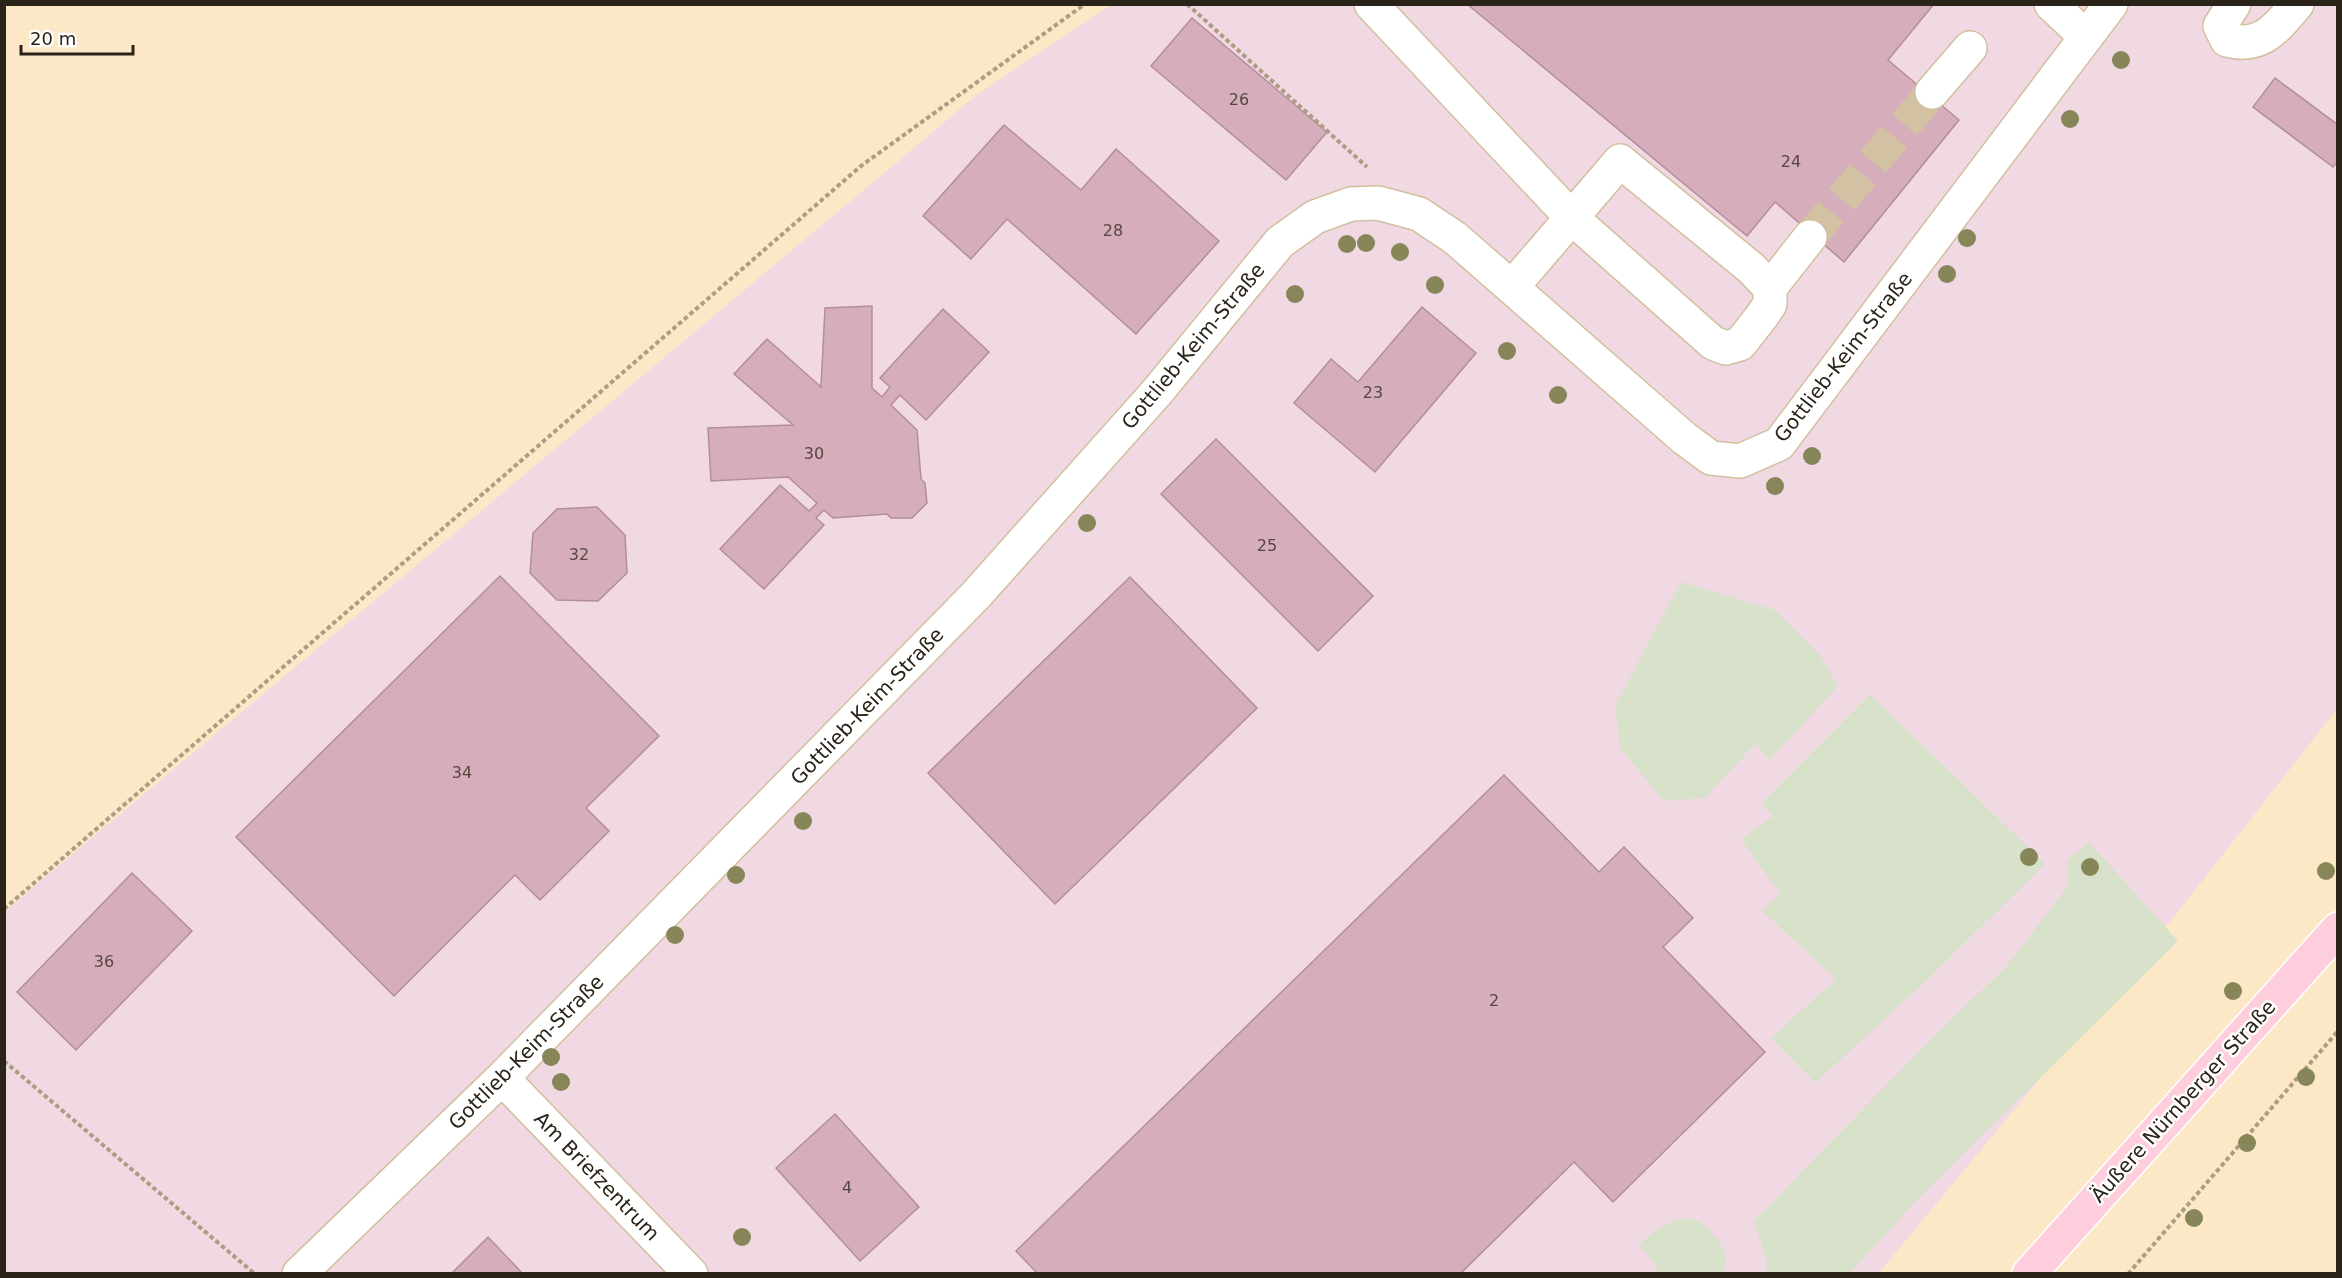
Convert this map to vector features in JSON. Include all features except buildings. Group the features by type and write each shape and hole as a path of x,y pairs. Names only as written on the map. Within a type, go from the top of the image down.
{"main road":[{"name":"Äußere Nürnberger Straße","path":"2029,1274 2337,929"}],"street":[{"path":"1371,4 1572,218 1713,343 1726,348 1740,344 1770,304 1770,288 1810,237"},
{"path":"2051,4 2086,37"},
{"name":"Gottlieb-Keim-Straße","path":"299,1274 502,1078 976,595 1157,392 1280,242 1315,217 1351,204 1378,203 1419,214 1455,238 1684,438 1711,458 1740,461 1779,444 2111,4"},
{"path":"2234,4 2220,26 2227,40 2240,44 2259,40 2278,26 2297,4"},
{"path":"1932,92 1970,48"},
{"path":"1512,287 1620,161 1751,268 1770,288"},
{"name":"Am Briefzentrum","path":"502,1078 691,1274"}],"path":[{"path":"4,909 861,166 1085,4"},
{"path":"1187,4 1374,173"},
{"path":"2128,1274 2337,1031"},
{"path":"4,1061 255,1274"}],"shaded area":[{"path":"1111,5 2337,5 2337,709 2181,908 1879,1273 5,1273 4,913 978,94"}],"green space":[{"path":"1681,582 1775,610 1818,653 1838,686 1770,760 1755,744 1705,798 1664,801 1620,748 1615,705"},
{"path":"1870,694 2045,864 1924,983 1815,1083 1771,1038 1836,979 1762,911 1780,894 1741,839 1773,816 1762,803"},
{"path":"2089,842 2178,941 1918,1199 1850,1273 1766,1273 1767,1263 1754,1221 1938,1032 2006,967 2068,886 2067,860"},
{"path":"1690,1218 1707,1228 1722,1246 1726,1260 1723,1273 1651,1273 1658,1267 1639,1246 1662,1227"}],"tunnel":[{"path":"1810,237 1932,92"}]}
